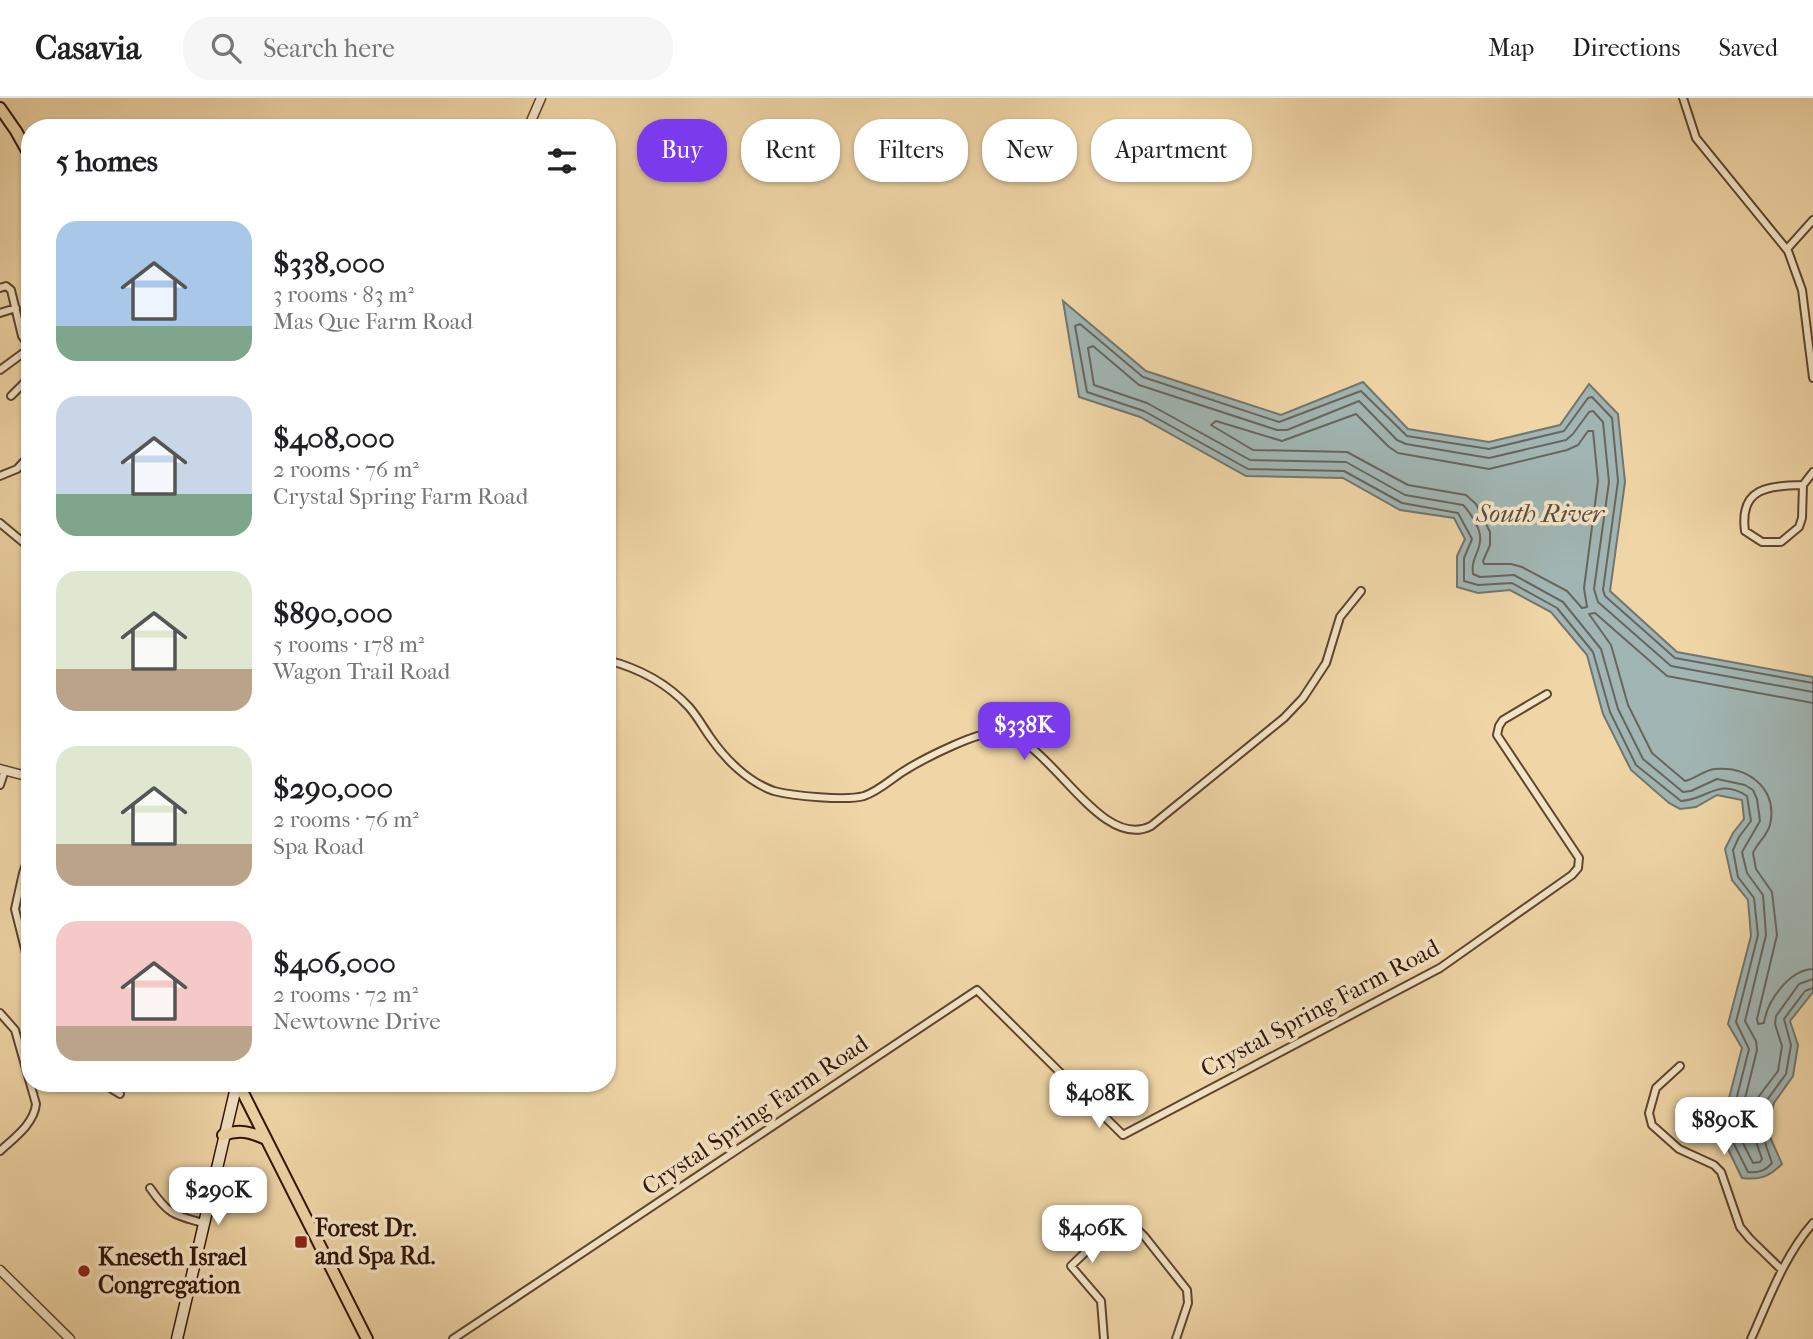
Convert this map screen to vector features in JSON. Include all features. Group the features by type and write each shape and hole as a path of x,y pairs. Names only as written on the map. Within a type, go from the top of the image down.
{"main road":[{"path":"0,108 21,140"},
{"path":"177,1339 235,1092"},
{"path":"242,1092 367,1339"},
{"path":"223,1135 236,1130 266,1139"}],"street":[{"path":"532,119 541,98"},
{"path":"1683,98 1696,138 1787,249 1802,290 1813,378"},
{"path":"1787,249 1813,220"},
{"path":"0,288 6,286 11,290 21,331"},
{"path":"0,313 16,308"},
{"path":"0,370 21,355"},
{"path":"11,396 21,386"},
{"path":"0,476 21,465"},
{"path":"1803,485 1770,486 1758,492 1746,504 1743,516 1745,531 1762,542 1782,542 1799,527 1803,485 1813,472"},
{"path":"0,523 21,540"},
{"path":"616,663 634,668 666,687 690,708 720,751 732,763 752,780 776,791 842,798 860,797 907,769 952,747 981,734 1002,732 1024,744 1110,821 1128,830 1139,830 1151,826 1224,768 1284,718 1303,698 1325,663 1340,617 1361,591"},
{"name":"Crystal Spring Farm Road","path":"453,1339 977,990 1124,1135 1440,968 1578,869 1579,858 1497,735 1503,720 1547,694"},
{"path":"0,785 3,769 21,774"},
{"path":"21,882 15,909 21,933"},
{"path":"0,1013 15,1030 21,1051"},
{"path":"1681,1066 1656,1088 1649,1113 1652,1125 1679,1149 1714,1165 1721,1172 1740,1227 1782,1270"},
{"path":"0,1151 28,1124 35,1113 33,1092"},
{"path":"150,1188 163,1208 203,1223"},
{"path":"1104,1339 1101,1301 1071,1266 1123,1222 1134,1226 1187,1290 1188,1303 1176,1339"},
{"path":"1751,1339 1782,1270 1802,1235 1813,1223"},
{"path":"0,1270 70,1339"}],"water":[{"name":"South River","path":"1063,301 1146,371 1281,415 1363,382 1408,429 1489,442 1560,425 1589,384 1618,414 1625,482 1610,591 1677,652 1813,677 1813,992 1790,1021 1798,1045 1793,1076 1774,1103 1767,1130 1782,1164 1764,1177 1742,1178 1720,1133 1742,1048 1728,1024 1751,936 1748,900 1732,880 1725,849 1744,819 1742,800 1717,795 1696,807 1680,809 1669,803 1631,770 1603,714 1587,655 1551,612 1510,590 1478,593 1457,587 1457,556 1465,539 1454,518 1400,510 1343,478 1246,476 1140,417 1079,397"}],"place":[{"name":"Forest Dr. and Spa Rd.","path":"301,1242"},
{"name":"Kneseth Israel Congregation","path":"84,1271"}]}
